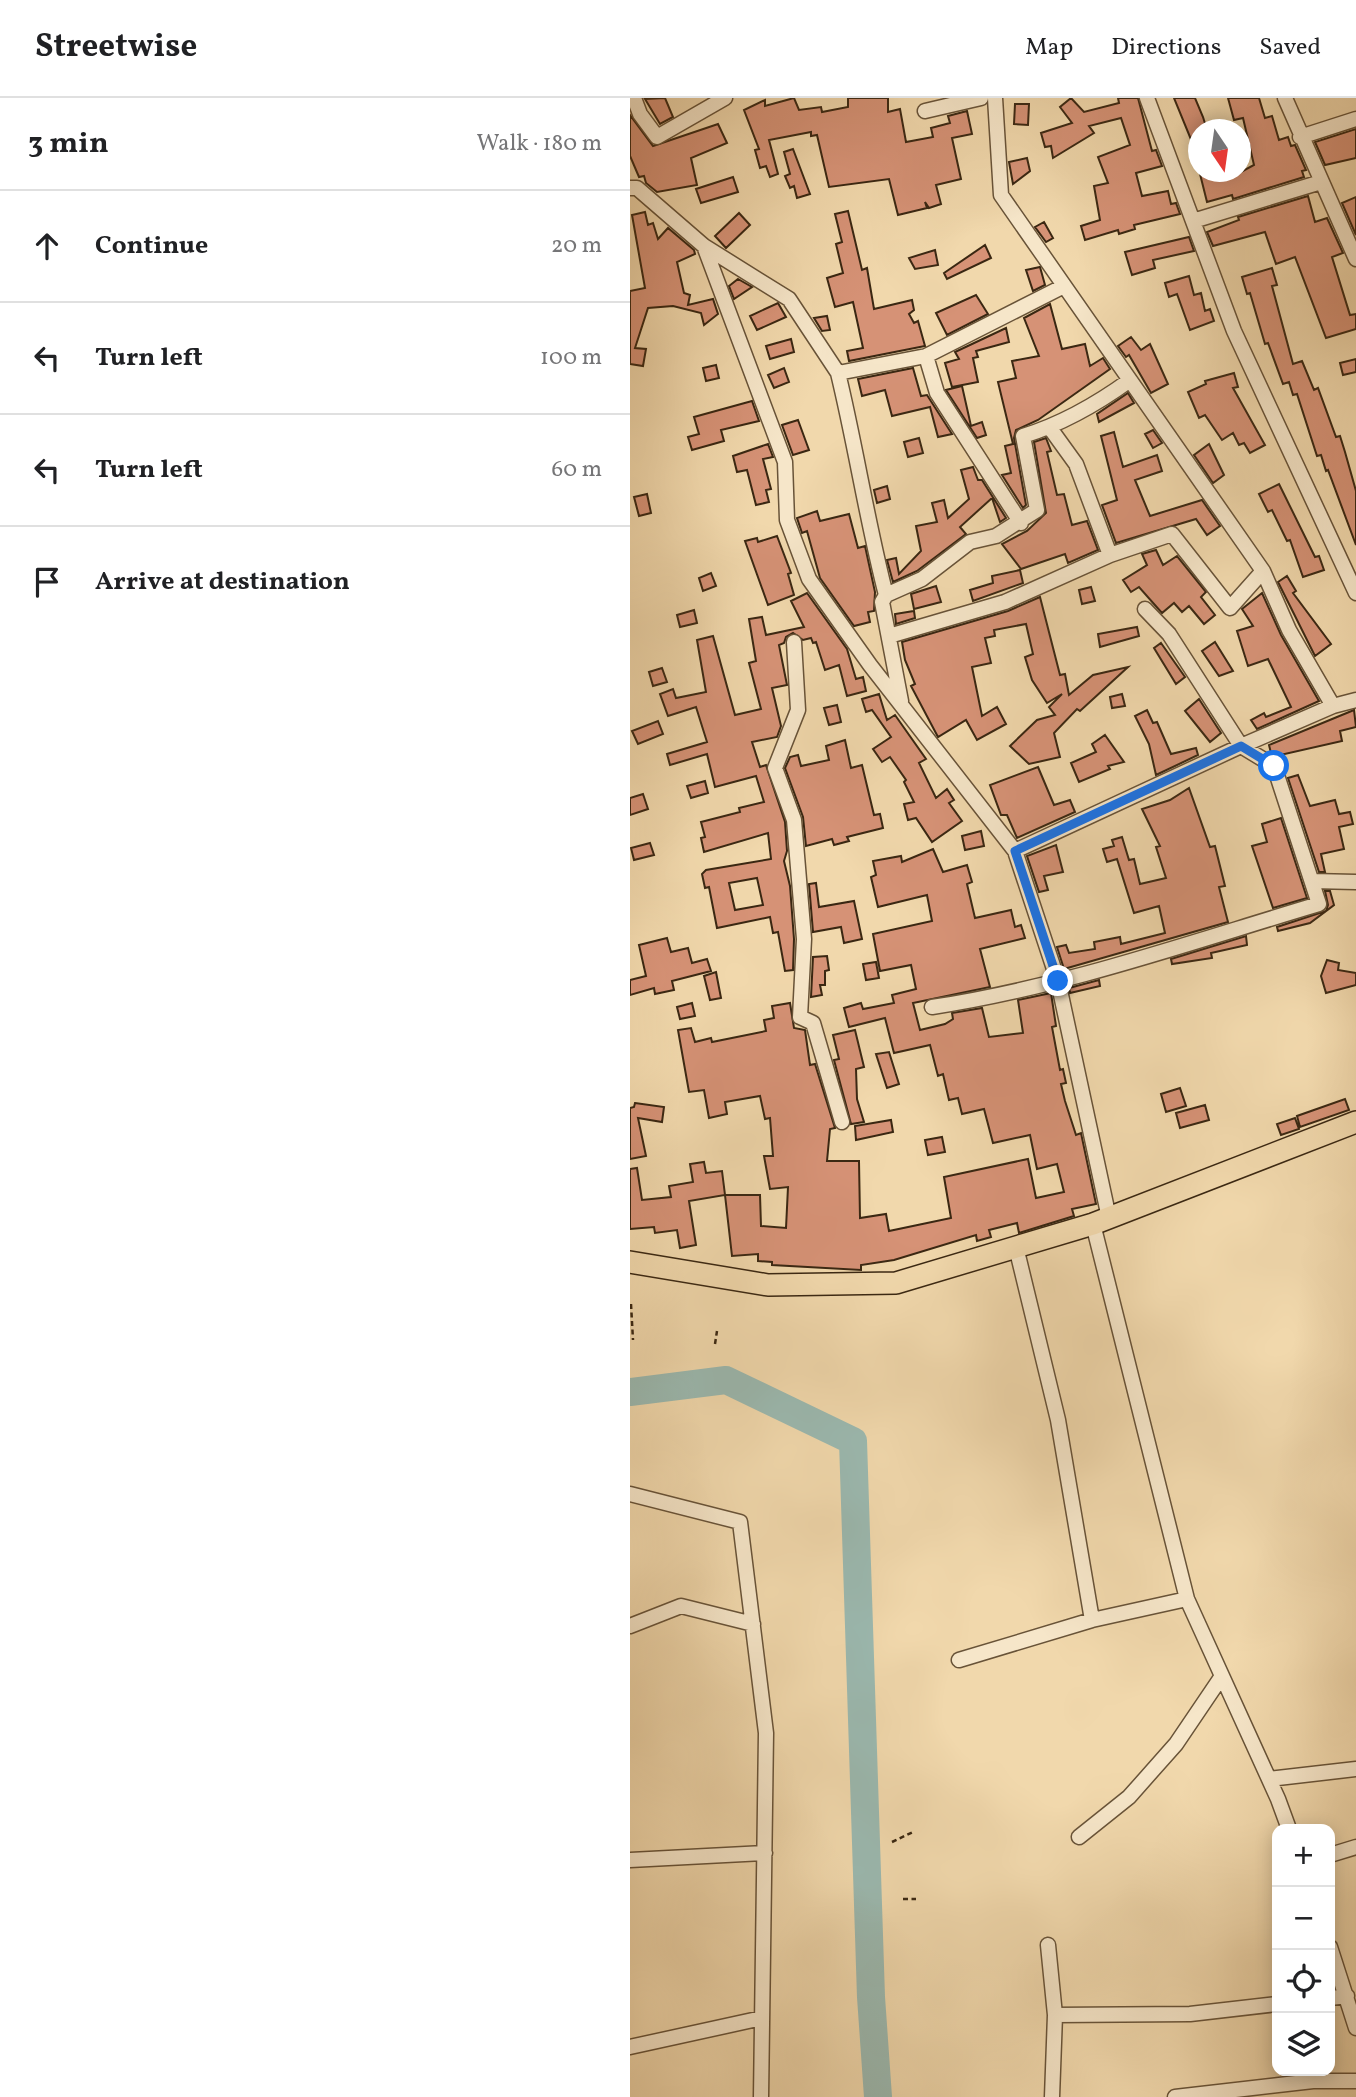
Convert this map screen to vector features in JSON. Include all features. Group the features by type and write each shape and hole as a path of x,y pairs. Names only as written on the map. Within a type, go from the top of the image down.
{"main road":[{"path":"630,1262 768,1285 896,1283 1101,1221 1356,1122"}],"street":[{"path":"634,98 640,114 657,137 725,98"},
{"path":"925,111 981,98"},
{"path":"996,98 1001,195 1263,571 1289,630 1333,706"},
{"path":"1147,98 1234,331 1356,593"},
{"path":"1285,98 1356,259"},
{"path":"1300,137 1356,119"},
{"path":"1193,221 1321,182"},
{"path":"630,188 637,188 704,246 789,299 838,373 856,447 867,520 886,595"},
{"path":"704,246 785,462 787,520 809,579 902,706 1015,851 1058,981 1101,1221 1187,1599 1287,1824"},
{"path":"838,373 926,356 1065,286"},
{"path":"926,356 937,393 1021,523"},
{"path":"902,706 882,602 886,595 922,579 970,542 996,536 1021,523 1037,510 1023,436 1050,428 1104,400 1130,380"},
{"path":"1050,428 1076,464 1110,555"},
{"path":"889,636 1005,602 1110,555 1172,534 1230,608 1263,571"},
{"path":"932,1007 1058,981 1223,935 1318,904 1274,766 1241,746 1168,634 1145,610"},
{"path":"794,642 798,710 775,768 794,820 804,939 800,1017 813,1023 842,1122"},
{"path":"1015,851 1241,746 1333,706 1356,700"},
{"path":"1312,881 1356,882"},
{"path":"1016,1247 1058,1420 1091,1620"},
{"path":"630,1494 740,1522 766,1733 761,2097"},
{"path":"959,1660 1091,1620 1187,1599"},
{"path":"630,1626 681,1606 753,1624"},
{"path":"1079,1838 1137,1788 1176,1744 1222,1676"},
{"path":"1269,1779 1356,1769"},
{"path":"1335,1853 1356,1847"},
{"path":"630,1860 765,1853"},
{"path":"1048,1945 1055,2015 1052,2097"},
{"path":"1331,1950 1356,2028"},
{"path":"1335,1997 1347,1996"},
{"path":"1055,2015 1190,2014 1272,2005"},
{"path":"630,2047 762,2018"},
{"path":"1174,2097 1313,2081 1356,2081"}],"path":[{"path":"631,1304 633,1340"},
{"path":"715,1344 717,1331"},
{"path":"892,1842 915,1831"},
{"path":"903,1899 916,1899"}],"building":[{"path":"665,98 673,117 660,124 645,99"},
{"path":"794,98 799,110 821,107 822,112 848,107 848,98 888,98 888,112 900,109 906,142 933,137 931,128 950,123 948,116 967,111 972,134 952,138 961,179 936,185 941,204 929,208 925,202 927,208 898,215 889,179 829,187 817,135 811,136 811,132 769,140 778,174 770,177 766,166 760,168 755,150 759,149 744,110 765,100 765,106"},
{"path":"1071,98 1084,112 1119,103 1118,98 1138,98 1152,151 1156,150 1162,166 1136,173 1142,196 1168,191 1171,204 1176,203 1180,214 1134,225 1135,229 1119,234 1118,230 1085,240 1081,226 1100,220 1094,186 1108,183 1098,157 1130,145 1121,118 1089,126 1094,133 1053,158 1051,146 1045,147 1041,133 1072,123 1060,107"},
{"path":"1174,98 1195,98 1203,117 1188,119 1188,132"},
{"path":"1228,98 1259,98 1265,118 1272,116 1279,140 1288,137 1291,146 1295,145 1306,170 1302,171 1304,177 1233,199 1232,195 1207,202 1202,182 1251,182 1251,167 1254,165 1251,152 1251,119 1234,119"},
{"path":"1015,104 1029,104 1028,125 1014,124"},
{"path":"630,115 653,146 718,124 727,143 691,158 697,185 657,192 646,183 644,176 639,177 630,156"},
{"path":"1356,129 1356,158 1325,165 1315,142"},
{"path":"793,149 810,194 797,198 794,186 790,188 785,176 790,174 784,152"},
{"path":"1027,158 1030,171 1013,184 1009,162"},
{"path":"733,177 738,192 701,203 696,189"},
{"path":"1308,196 1315,222 1327,218 1343,253 1332,257 1350,315 1356,314 1356,329 1326,338 1295,257 1276,264 1265,232 1213,246 1207,232 1239,220 1238,217"},
{"path":"1356,197 1356,235 1342,203"},
{"path":"848,211 862,270 867,268 874,309 912,300 914,310 909,314 914,323 918,321 925,346 849,361 847,351 863,348 853,302 835,307 827,278 843,273 836,244 842,242 835,214"},
{"path":"645,212 648,225 653,223 658,239 668,228 694,250 695,254 677,262 684,293 690,295 688,305 713,299 718,314 704,325 701,313 673,306 648,308 635,348 646,349 643,366 630,364 630,291 645,288 632,215"},
{"path":"739,213 750,225 726,248 715,236"},
{"path":"1044,222 1053,238 1046,242 1035,227"},
{"path":"1189,237 1194,251 1153,260 1155,268 1132,275 1125,252"},
{"path":"985,245 991,258 947,279 944,273"},
{"path":"935,250 938,265 915,269 909,258"},
{"path":"1040,267 1045,285 1033,291 1026,270"},
{"path":"1272,268 1277,285 1272,286 1293,364 1302,361 1314,390 1318,388 1336,437 1340,436 1345,452 1356,491 1356,545 1328,470 1326,471 1321,455 1317,456 1297,394 1293,395 1289,382 1283,384 1268,343 1265,344 1250,293 1247,294 1242,277"},
{"path":"1189,276 1194,295 1201,293 1205,311 1210,309 1214,321 1190,330 1177,294 1169,297 1165,283"},
{"path":"738,279 752,287 734,299 729,286"},
{"path":"976,295 988,314 947,335 936,313"},
{"path":"778,303 786,317 757,330 750,316"},
{"path":"1050,304 1062,349 1085,344 1090,366 1103,358 1110,369 1038,420 1016,430 1014,438 1026,505 1023,508 1002,475 1011,473 1005,446 1013,444 998,382 1016,378 1012,361 1039,356 1024,318"},
{"path":"827,316 830,330 822,331 814,318"},
{"path":"1006,328 1009,342 976,351 978,357 973,358 978,382 952,387 945,363 959,359 955,352"},
{"path":"1131,337 1141,350 1150,344 1168,384 1151,393 1129,355 1126,357 1118,346"},
{"path":"791,339 794,352 770,359 766,346"},
{"path":"1356,359 1356,372 1343,375 1340,363"},
{"path":"716,365 719,378 706,381 703,368"},
{"path":"784,368 789,382 774,388 768,375"},
{"path":"913,368 921,396 927,395 952,434 938,437 930,407 892,416 885,390 862,396 858,379"},
{"path":"1234,373 1238,387 1233,388 1265,445 1250,453 1244,443 1239,445 1233,433 1222,440 1205,415 1199,418 1188,392 1206,384 1205,381"},
{"path":"962,386 971,426 982,422 986,435 977,438 946,390"},
{"path":"1128,393 1134,403 1099,422 1097,414"},
{"path":"752,401 759,421 721,430 724,441 692,450 688,437 699,434 694,417"},
{"path":"798,420 809,450 793,455 782,425"},
{"path":"1153,430 1162,443 1153,448 1145,434"},
{"path":"1114,432 1123,467 1157,455 1162,471 1135,480 1150,516 1202,500 1220,526 1207,535 1196,519 1116,543 1102,505 1117,500 1101,436"},
{"path":"919,438 923,453 908,457 904,442"},
{"path":"1046,438 1051,451 1047,452 1057,495 1064,494 1072,525 1087,521 1098,550 1068,563 1065,554 1021,569 1002,544 1027,531 1046,513 1034,442"},
{"path":"768,444 773,457 763,459 771,489 766,490 769,502 756,505 747,470 737,472 733,456"},
{"path":"1209,444 1224,475 1213,483 1194,455"},
{"path":"973,467 978,480 982,480 1006,518 1000,522 992,498 960,527 966,534 917,571 893,582 887,560 896,558 899,574 921,551 916,526 937,522 932,503 944,500 948,518 969,499 961,470"},
{"path":"1279,484 1324,570 1303,577 1290,540 1287,541 1272,510 1268,512 1259,494"},
{"path":"887,486 890,499 877,503 874,490"},
{"path":"647,494 651,513 639,516 634,497"},
{"path":"817,511 820,521 849,514 858,548 865,546 875,592 874,611 868,612 870,622 854,626 820,578 807,531 802,533 797,518"},
{"path":"777,536 791,573 788,574 794,595 768,605 745,541 757,538 758,542"},
{"path":"1156,550 1163,565 1177,556 1206,592 1201,597 1215,615 1204,624 1189,606 1182,612 1174,603 1162,613 1139,587 1131,592 1123,580 1147,565 1142,554"},
{"path":"1020,570 1023,583 973,601 970,590 993,583 992,576"},
{"path":"711,573 716,586 703,591 699,578"},
{"path":"1287,576 1296,591 1293,593 1331,644 1315,656 1278,582"},
{"path":"936,586 941,602 914,609 911,594"},
{"path":"1091,587 1095,601 1082,604 1079,590"},
{"path":"807,593 847,649 856,679 863,677 866,691 847,696 839,665 825,670 816,642 813,643 811,638 803,640 793,633 779,645 787,685 772,688 781,726 777,737 752,742 760,767 766,765 785,822 787,851 784,861 790,886 794,939 793,970 785,971 778,932 773,933 770,917 717,928 709,887 705,888 702,874 706,870 771,859 768,833 704,852 701,838 705,837 701,822 740,812 739,808 764,802 756,776 715,787 707,754 670,765 667,754 707,742 696,707 668,716 660,694 673,689 676,698 706,692 697,640 713,636 735,715 761,709 749,663 756,661 749,619 762,617 766,635 804,627 791,601","holes":["757,878 763,905 735,910 729,883"]},
{"path":"1262,593 1281,635 1319,701 1257,729 1251,720 1264,713 1266,717 1291,707 1268,659 1248,666 1237,631 1253,626 1242,609"},
{"path":"1040,597 1060,675 1065,674 1069,695 1093,675 1128,667 1080,711 1077,709 1054,733 1060,757 1029,764 1010,746 1037,720 1055,715 1049,707 1062,694 1047,703 1032,680 1025,657 1033,654 1026,624 994,630 995,636 985,638 991,663 972,667 982,716 997,707 1006,724 977,740 966,720 938,737 911,686 915,684 905,660 902,642 1008,611"},
{"path":"694,610 697,623 680,627 677,615"},
{"path":"914,611 915,618 896,624 895,614"},
{"path":"1137,627 1139,636 1100,647 1098,634"},
{"path":"1215,642 1233,671 1219,676 1202,651"},
{"path":"1161,643 1185,677 1176,684 1154,648"},
{"path":"662,668 667,682 653,686 649,672"},
{"path":"879,694 887,720 895,715 926,759 919,763 936,798 947,789 954,800 949,803 962,821 932,842 916,818 908,820 904,804 914,802 904,782 906,780 890,757 882,762 873,749 891,737 872,710 866,712 862,699"},
{"path":"1122,694 1125,706 1112,708 1110,697"},
{"path":"1199,699 1221,733 1210,742 1185,711"},
{"path":"837,705 841,722 829,725 824,708"},
{"path":"1147,710 1153,723 1157,722 1171,754 1196,748 1198,755 1156,775 1149,744 1135,716"},
{"path":"1354,710 1356,727 1340,731 1342,741 1276,756 1271,753 1269,745"},
{"path":"658,721 663,734 638,744 632,731"},
{"path":"1105,735 1124,762 1108,766 1110,769 1079,782 1071,763 1096,752 1092,744"},
{"path":"845,740 851,768 862,765 874,815 880,814 883,828 847,837 849,841 834,845 832,839 806,846 803,817 785,768 790,757 798,755 801,766 829,760 826,746"},
{"path":"1038,767 1054,805 1070,800 1075,812 1017,838 1007,815 1001,815 990,785"},
{"path":"1298,775 1310,806 1335,800 1339,814 1350,812 1353,824 1339,827 1344,849 1321,854 1325,872 1319,872 1288,778"},
{"path":"705,781 708,793 691,798 687,786"},
{"path":"1189,788 1210,847 1215,846 1225,886 1219,887 1228,922 1064,969 1057,947 1066,945 1069,953 1095,949 1094,942 1120,937 1121,944 1165,933 1159,906 1134,913 1117,859 1107,862 1103,849 1114,846 1112,840 1122,837 1129,860 1134,859 1140,884 1166,878 1156,847 1160,846 1142,809 1170,800"},
{"path":"643,794 648,809 630,815 630,798"},
{"path":"1281,818 1307,898 1273,908 1252,846 1267,842 1262,824"},
{"path":"981,831 984,846 965,850 962,836"},
{"path":"650,843 654,855 634,860 631,848"},
{"path":"1056,845 1063,872 1044,876 1048,890 1039,892 1027,856"},
{"path":"933,849 943,872 967,865 972,882 967,884 975,918 1011,910 1015,927 1021,925 1025,938 980,949 990,987 913,1003 920,1030 945,1024 953,1019 952,1013 982,1008 989,1037 1023,1033 1018,1000 1051,993 1056,1026 1052,1027 1060,1070 1063,1069 1066,1083 1061,1084 1076,1135 1081,1133 1096,1204 1072,1209 1074,1216 1019,1233 1017,1223 989,1230 991,1237 977,1241 976,1235 894,1260 861,1265 861,1270 772,1265 772,1262 758,1261 758,1254 732,1256 725,1195 760,1195 761,1226 786,1228 788,1187 770,1189 764,1156 773,1156 770,1118 765,1119 760,1096 725,1102 727,1114 709,1118 704,1090 689,1092 678,1030 691,1028 695,1042 711,1038 712,1042 766,1031 764,1020 774,1018 772,1006 790,1003 794,1028 805,1030 810,1065 815,1064 835,1128 830,1129 827,1161 859,1161 860,1218 886,1214 889,1231 951,1218 944,1177 1028,1159 1036,1198 1064,1192 1057,1164 1037,1169 1030,1135 993,1143 984,1109 962,1114 958,1098 949,1100 943,1074 938,1076 930,1045 894,1053 885,1018 849,1027 844,1008 861,1003 863,1009 894,1003 892,995 916,989 911,965 880,971 873,934 932,921 927,895 878,907 871,877 876,875 873,861 901,856 902,862"},
{"path":"816,883 819,907 854,901 862,939 844,943 841,927 813,932 809,884"},
{"path":"1325,891 1330,891 1334,905 1326,911 1328,905"},
{"path":"1326,911 1310,923 1278,931 1277,927"},
{"path":"1246,936 1247,945 1211,953 1212,958 1172,964 1171,959"},
{"path":"667,938 671,952 688,948 692,963 707,959 711,971 672,981 674,990 655,994 654,988 630,995 630,980 646,976 639,945"},
{"path":"827,956 829,970 825,971 825,985 820,985 822,995 811,997 813,957"},
{"path":"1327,960 1339,963 1338,970 1356,973 1356,985 1326,993 1321,976"},
{"path":"876,962 879,978 866,980 863,964"},
{"path":"716,972 721,998 710,1000 704,976"},
{"path":"1099,980 1100,986 1070,993 1069,988"},
{"path":"692,1003 695,1016 680,1019 677,1007"},
{"path":"855,1030 864,1067 856,1069 857,1099 864,1122 851,1124 834,1060 839,1059 833,1035"},
{"path":"889,1052 899,1084 887,1088 876,1054"},
{"path":"1180,1088 1186,1106 1166,1112 1161,1094"},
{"path":"1345,1099 1349,1110 1300,1127 1297,1116"},
{"path":"635,1103 664,1107 662,1122 638,1118 646,1156 630,1159 630,1108 634,1107"},
{"path":"1205,1105 1209,1120 1180,1128 1176,1113"},
{"path":"1295,1118 1299,1129 1281,1135 1277,1124"},
{"path":"891,1120 893,1132 856,1140 855,1126"},
{"path":"942,1137 945,1152 928,1155 925,1140"},
{"path":"704,1162 706,1173 722,1171 725,1195 689,1201 696,1245 680,1248 677,1230 655,1233 654,1227 630,1229 630,1169 637,1168 642,1200 671,1197 669,1186 693,1182 690,1164"}],"waterway":[{"path":"630,1392 726,1380 853,1441 871,1997 878,2097"}],"route":[{"path":"1058,981 1015,851 1241,746 1274,766"}]}
